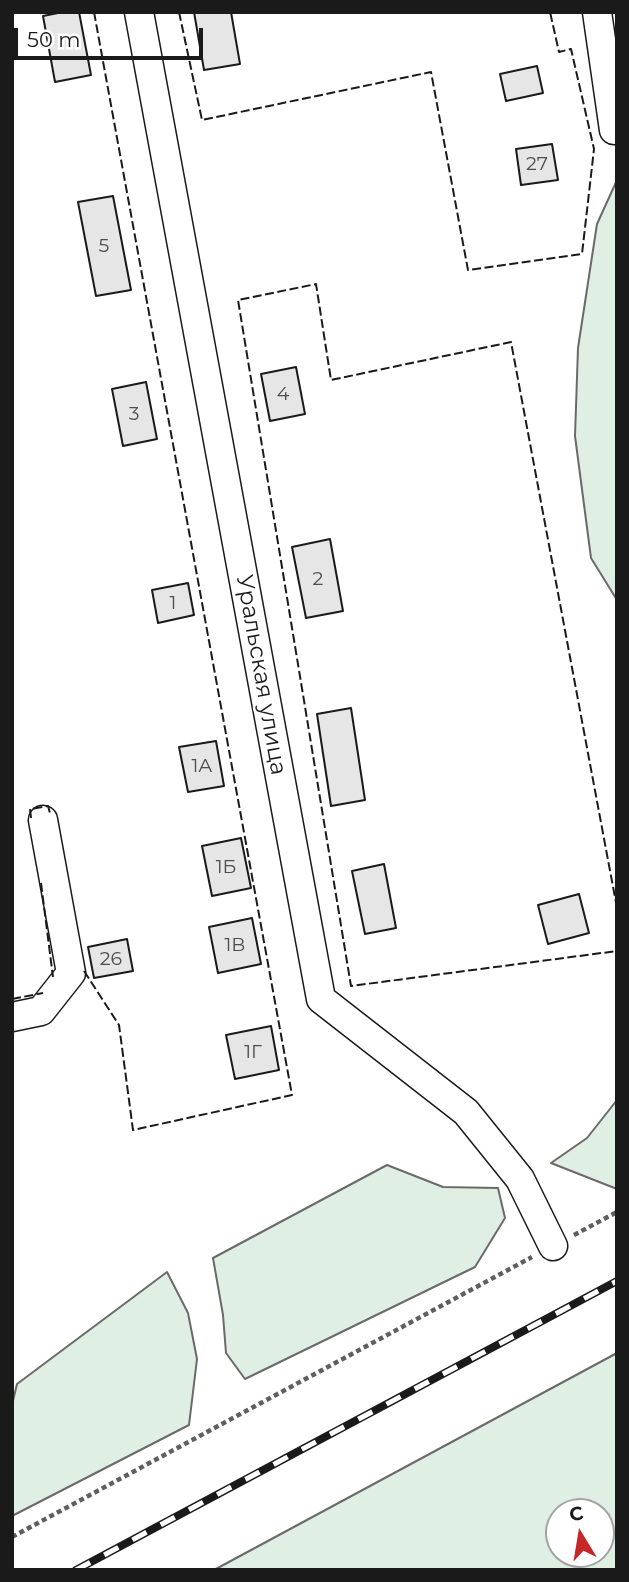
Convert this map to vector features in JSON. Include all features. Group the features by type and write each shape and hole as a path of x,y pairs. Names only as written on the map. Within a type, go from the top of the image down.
{"street":[{"name":"Уральская улица","path":"139,12 321,999 466,1112 520,1179 553,1246"},
{"path":"597,12 614,130"},
{"path":"12,1017 41,1011 71,973 43,820"}],"path":[{"path":"12,1537 617,1212"}],"green space":[{"path":"617,180 617,600 591,558 575,436 578,348 597,224"},
{"path":"617,1100 617,1189 551,1163 587,1138"},
{"path":"387,1165 443,1187 498,1188 505,1218 475,1267 245,1379 226,1353 223,1315 213,1258"},
{"path":"167,1272 188,1313 197,1359 189,1425 12,1516 12,1405 17,1384"},
{"path":"617,1353 617,1570 214,1570"}],"building":[{"path":"79,12 91,75 55,82 43,16"},
{"path":"194,12 231,12 240,64 204,70"},
{"path":"537,66 543,93 506,101 500,74"},
{"path":"552,144 558,180 521,185 516,149"},
{"path":"113,196 131,290 96,296 78,202"},
{"path":"296,367 305,414 270,421 261,374"},
{"path":"146,382 157,439 123,446 112,389"},
{"path":"330,539 343,611 306,618 292,547"},
{"path":"188,583 194,615 158,623 152,590"},
{"path":"351,708 365,800 331,806 317,714"},
{"path":"216,741 224,786 188,792 179,747"},
{"path":"241,838 251,888 212,896 202,846"},
{"path":"384,864 396,928 365,934 352,871"},
{"path":"579,894 589,933 548,944 538,905"},
{"path":"252,918 261,964 218,973 209,927"},
{"path":"127,939 133,971 94,978 88,947"},
{"path":"271,1026 279,1070 235,1079 226,1035"}],"railway":[{"path":"76,1570 617,1281"}],"fence":[{"path":"84,971 119,1025 133,1130 292,1095 94,12"},
{"path":"179,12 202,120 431,72 468,270 582,254 594,149 571,49 559,52 550,12"},
{"path":"617,908 511,342 331,380 316,284 238,300 351,986 617,951"},
{"path":"31,818 30,809 48,806 50,813"},
{"path":"41,883 53,977"},
{"path":"12,999 43,993"}]}
